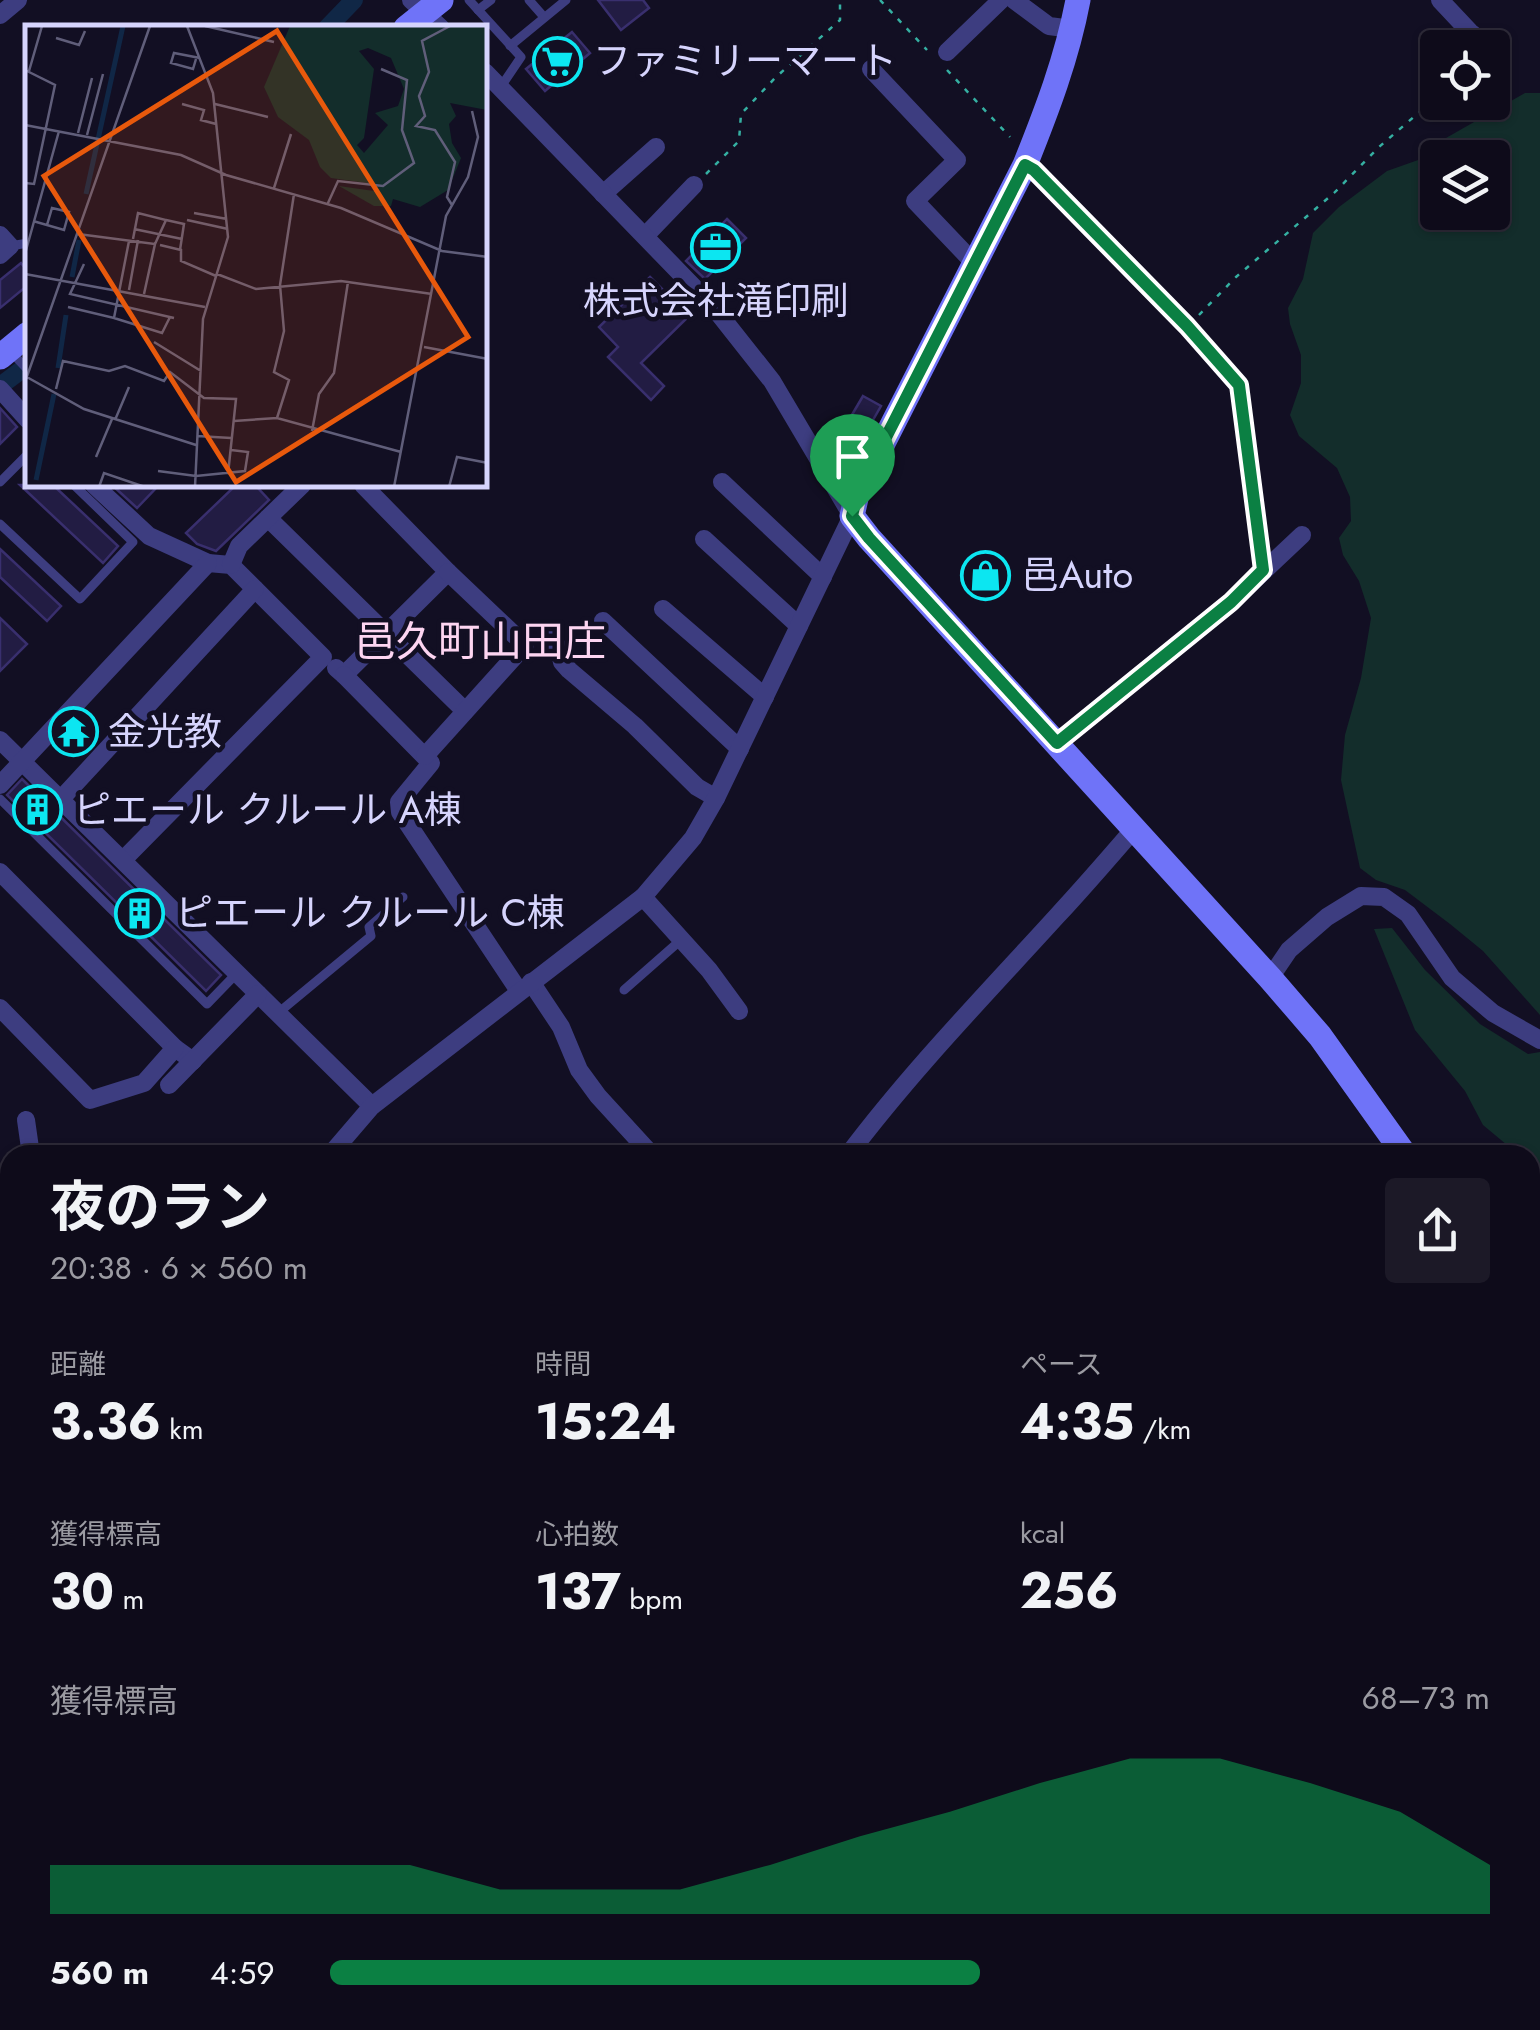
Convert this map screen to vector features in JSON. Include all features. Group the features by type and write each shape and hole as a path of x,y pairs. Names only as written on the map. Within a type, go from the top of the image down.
{"street":[{"path":"0,16 18,0"},
{"path":"943,60 1001,0"},
{"path":"1014,0 1049,26 1072,30"},
{"path":"339,1145 372,1106 643,898 693,838 766,697 852,516 857,494 1027,160 1067,53 1078,0"},
{"path":"1440,0 1468,30"},
{"path":"871,69 956,160 915,201 975,264"},
{"path":"488,75 715,309 772,381 869,538 1270,978 1320,1036 1398,1145"},
{"path":"604,194 656,147"},
{"path":"1027,160 1239,385"},
{"path":"645,236 694,186"},
{"path":"0,389 25,417"},
{"path":"722,482 823,577"},
{"path":"97,488 149,536 208,563 232,565 431,763 399,802 400,812 525,987 561,1027 580,1070 598,1096 643,1145"},
{"path":"232,565 239,546 299,488"},
{"path":"365,488 525,644 424,756"},
{"path":"268,518 465,711"},
{"path":"1057,743 1231,602 1302,535"},
{"path":"704,540 799,626"},
{"path":"0,786 208,563"},
{"path":"344,675 448,572"},
{"path":"61,799 255,588"},
{"path":"663,610 766,697"},
{"path":"603,621 740,748"},
{"path":"546,634 559,648 562,662 569,670 635,726 697,787 716,798"},
{"path":"123,860 323,657"},
{"path":"0,740 372,1106"},
{"path":"856,1145 942,1041 1134,828"},
{"path":"0,872 175,1048 193,1061"},
{"path":"1270,978 1289,950 1327,918 1361,896 1384,898 1408,914 1452,978 1493,1013 1540,1040"},
{"path":"643,898 709,970 738,1011"},
{"path":"169,1086 258,994"},
{"path":"0,1008 90,1100 144,1082 175,1048"},
{"path":"26,1120 30,1145"}],"lane":[{"path":"468,0 521,57 500,88"},
{"path":"478,10 490,0"},
{"path":"530,0 544,17"},
{"path":"510,46 566,0"},
{"path":"0,482 25,457"},
{"path":"0,524 80,599 133,542 77,488"},
{"path":"0,799 207,1004 238,973"},
{"path":"278,1013 371,936 369,927 403,898"},
{"path":"624,990 682,939"}],"path":[{"path":"694,186 739,141 742,114 775,78 840,20 840,0"},
{"path":"880,0 943,60 1027,160"},
{"path":"1187,326 1420,112"},
{"path":"1239,385 1263,570"}],"green space":[{"path":"1525,93 1540,93 1540,1015 1483,951 1450,924 1405,890 1376,880 1360,868 1341,780 1345,735 1361,678 1371,618 1339,538 1351,521 1350,497 1337,468 1299,436 1290,415 1301,383 1301,355 1288,308 1303,279 1313,233 1339,207 1387,171 1420,159 1420,230 1510,230 1510,140 1444,140 1478,120 1510,120 1510,102"},
{"path":"1392,928 1425,970 1480,1024 1528,1054 1540,1052 1540,1145 1507,1145 1483,1125 1465,1091 1415,1030 1374,929"}],"building":[{"path":"598,0 643,0 649,8 621,30"},
{"name":"ファミリーマート","path":"572,32 590,53 545,91 526,69"},
{"path":"727,219 746,238 705,279 686,261"},
{"path":"21,263 25,268 25,287 0,308 0,280"},
{"path":"650,277 689,316 641,363 664,386 651,400 608,357 618,347 599,327"},
{"path":"863,396 881,406 869,427 831,456 835,445 824,430 840,418 846,425"},
{"path":"0,408 17,427 0,444"},
{"path":"20,485 56,488 118,546 103,563"},
{"path":"115,488 156,488 137,508"},
{"path":"233,488 258,488 269,500 216,551 197,544 186,533"},
{"path":"0,549 61,606 47,621 0,577"},
{"path":"0,618 27,644 0,671"},
{"path":"22,779 221,975 206,991 7,795"}],"waterway":[{"path":"330,25 354,0"},
{"path":"0,386 25,367"}],"place":[{"name":"ファミリーマート","path":"558,61"},
{"name":"株式会社滝印刷","path":"716,247"},
{"name":"邑Auto","path":"986,575"},
{"name":"金光教","path":"73,732"},
{"name":"ピエール クルール A棟","path":"38,810"},
{"name":"ピエール クルール C棟","path":"140,913"}],"district":[{"name":"邑久町山田庄","path":"480,641"}],"route":[{"path":"1025,165 1187,326 1239,385 1263,570 1231,602 1057,743 852,516 857,494 1025,165"}]}
